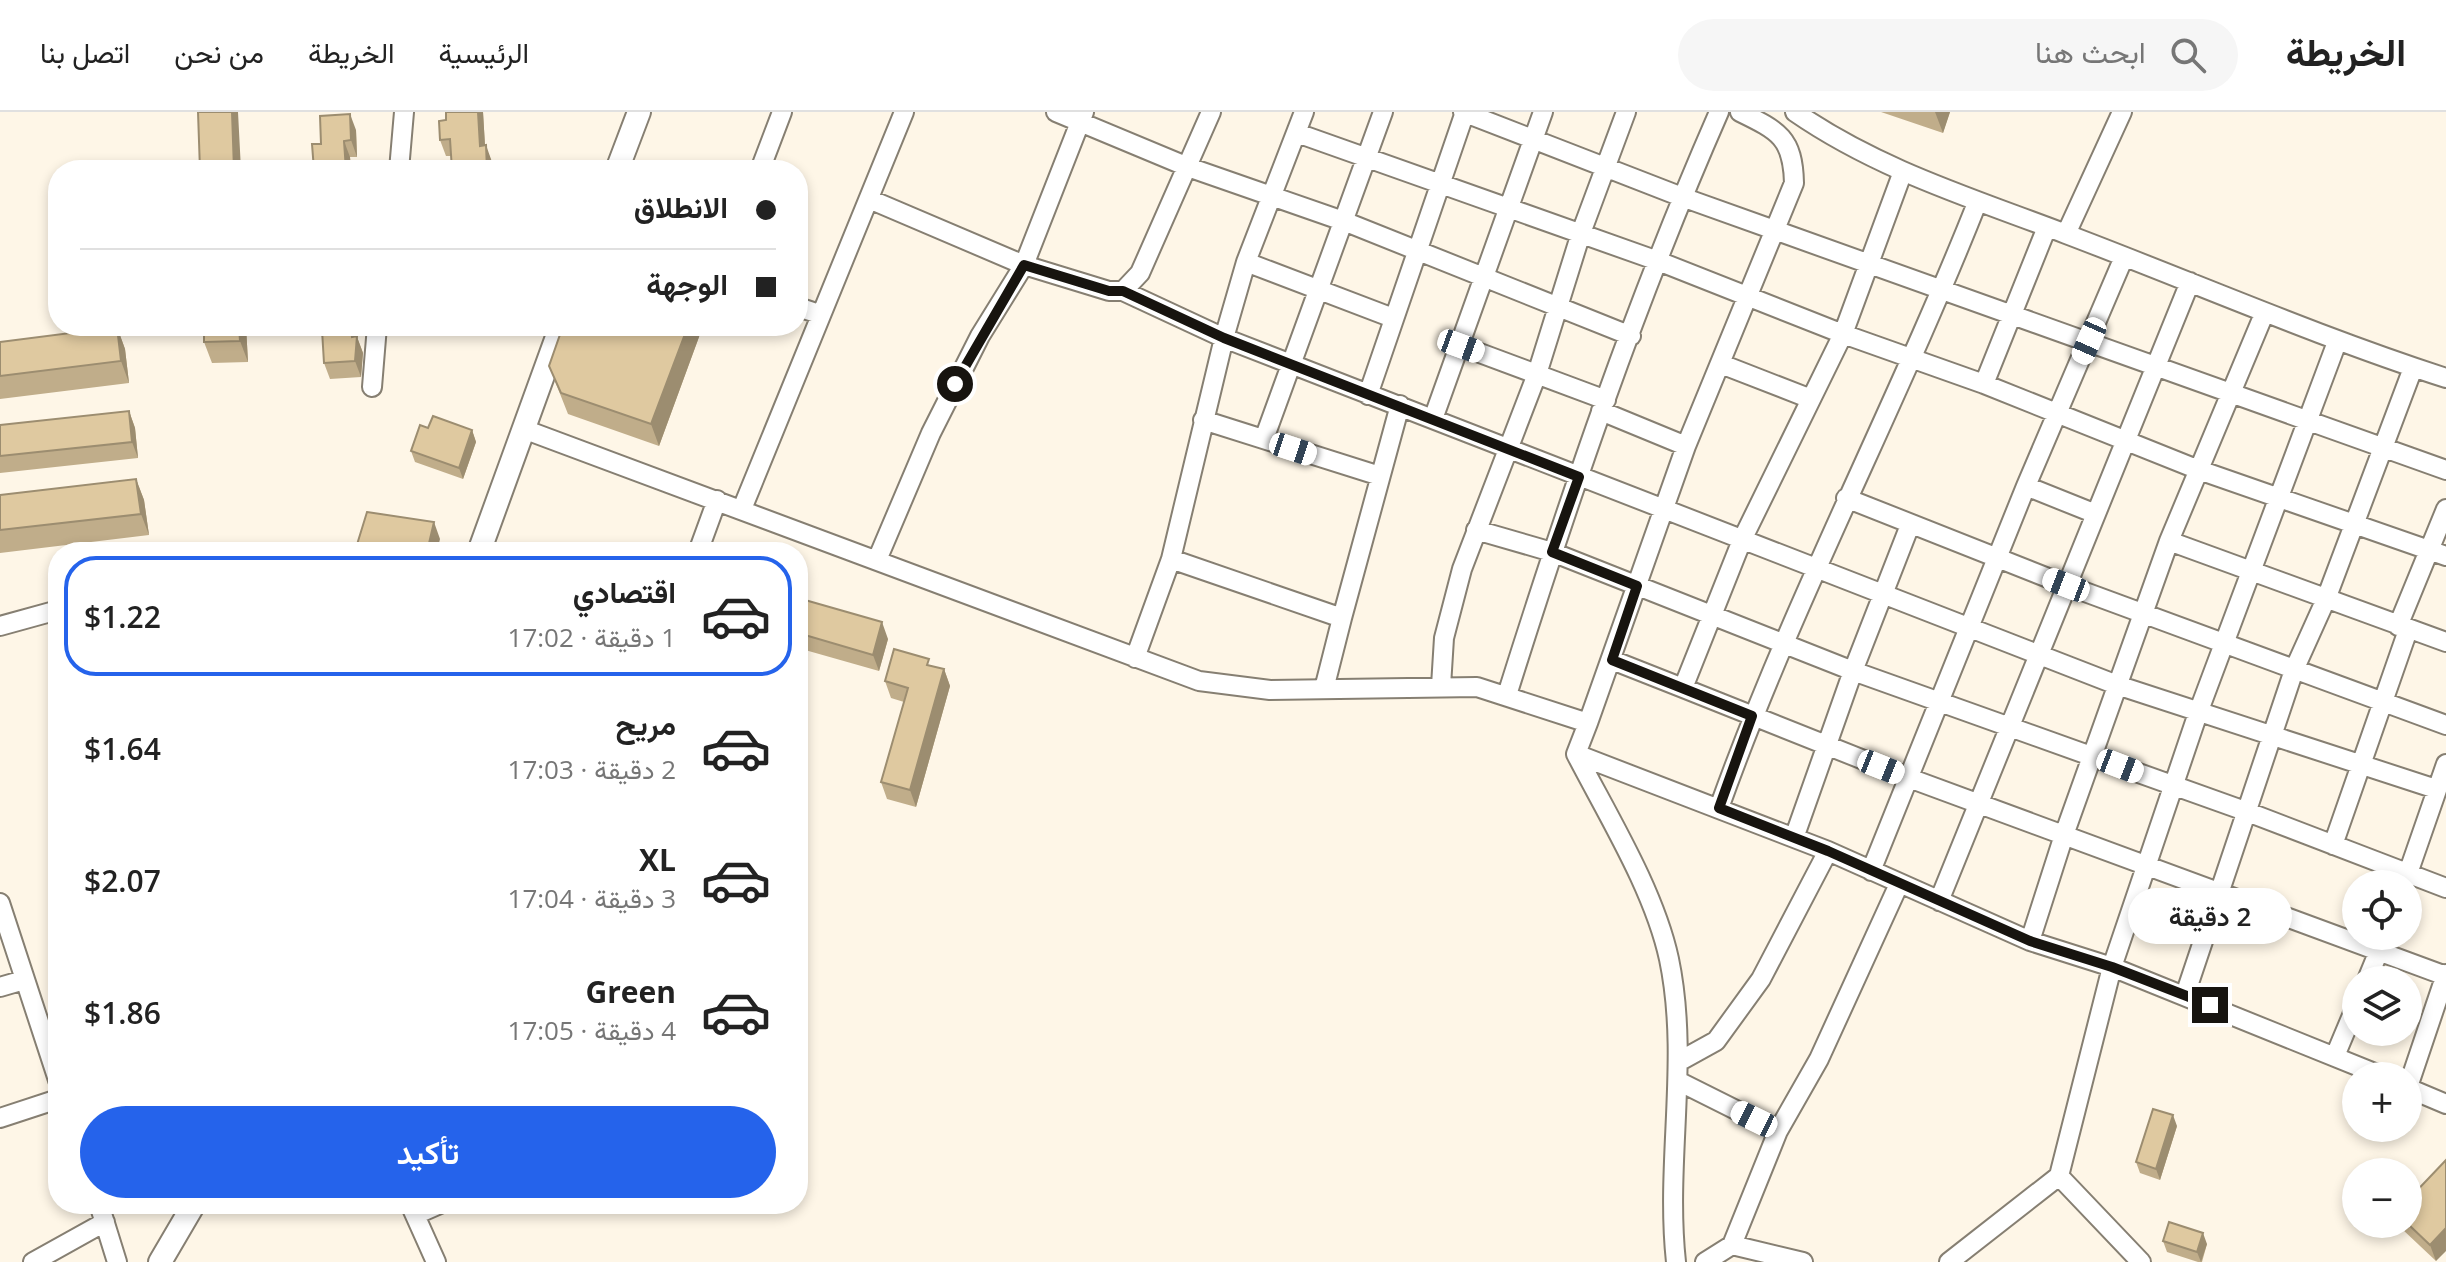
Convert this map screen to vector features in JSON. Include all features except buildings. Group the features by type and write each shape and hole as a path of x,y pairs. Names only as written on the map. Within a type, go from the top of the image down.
{"street":[{"path":"400,160 404,112"},
{"path":"621,160 639,112"},
{"path":"764,160 782,112"},
{"path":"742,509 904,112"},
{"path":"1056,112 1082,116 1188,167 1346,222 1631,336"},
{"path":"1123,291 1140,273 1211,112"},
{"path":"1135,658 1171,559 1203,420 1246,262 1304,112"},
{"path":"1264,439 1346,222 1383,112"},
{"path":"1368,395 1443,184 1464,112 1682,197 2013,312 2232,395 2446,470"},
{"path":"1433,419 1543,112"},
{"path":"1441,686 1444,638 1450,609 1476,530 1537,374 1556,306 1626,112"},
{"path":"1507,695 1552,552 1604,405 1682,197 1719,112"},
{"path":"1676,1262 1672,1226 1680,1082 1669,959 1643,889 1576,754 1686,446 1794,183 1794,154 1788,142 1740,112"},
{"path":"2066,234 2122,112"},
{"path":"1804,115 1902,174 2066,234 2337,342 2446,378"},
{"path":"877,560 931,433 980,336 1024,265 1082,116"},
{"path":"1297,133 1658,261 1843,334 1984,384 2199,470 2438,553"},
{"path":"1683,688 1709,615 1742,540 1843,334 1902,174"},
{"path":"869,199 1024,265 1109,291 1123,291 1224,338 2117,685 2360,765 2438,801"},
{"path":"1719,808 1781,644 1913,359 1977,203"},
{"path":"1984,384 2047,227"},
{"path":"1871,871 1936,703 2124,257"},
{"path":"1246,262 1393,318"},
{"path":"1939,901 1981,804 2066,585 2190,282"},
{"path":"808,310 819,314"},
{"path":"2030,941 2142,612 2264,314"},
{"path":"372,387 376,336"},
{"path":"483,542 558,336"},
{"path":"1949,1262 2059,1176 2112,967 2198,713 2337,342"},
{"path":"1461,346 1537,374 1686,446"},
{"path":"1721,364 1811,399"},
{"path":"2185,995 2294,670 2326,599 2413,368"},
{"path":"1324,689 1400,405"},
{"path":"1203,420 1380,476"},
{"path":"526,430 1199,681 1270,690 1477,687 1588,723"},
{"path":"2026,486 2096,514"},
{"path":"1846,498 2066,585 2446,725"},
{"path":"702,542 717,500"},
{"path":"2333,845 2383,702 2403,628 2438,553 2446,509"},
{"path":"1794,838 1853,671 1910,525"},
{"path":"1476,530 1552,552 1936,703 2093,755 2245,811 2388,870"},
{"path":"2169,541 2446,642"},
{"path":"1171,559 1342,618"},
{"path":"0,626 48,613"},
{"path":"1612,660 2146,868 2218,894 2342,931"},
{"path":"1576,754 1828,851 2030,941 2112,967 2349,1062"},
{"path":"2409,870 2438,801 2446,764"},
{"path":"1678,1062 1716,1041 1761,979 1828,851"},
{"path":"2422,882 2446,888"},
{"path":"1705,1262 1732,1245 1778,1131 1819,1059 1899,884"},
{"path":"0,903 48,1051"},
{"path":"2396,950 2446,976 2417,1062"},
{"path":"0,987 24,980"},
{"path":"2335,1056 2342,1039"},
{"path":"1680,1082 1778,1131"},
{"path":"2422,1093 2446,1104"},
{"path":"0,1118 48,1102"},
{"path":"2059,1176 2141,1262"},
{"path":"102,1214 117,1262"},
{"path":"160,1262 188,1214"},
{"path":"415,1214 436,1262"},
{"path":"33,1262 105,1222"},
{"path":"1732,1245 1803,1262"}],"route":[{"path":"955,384 980,336 1024,265 1109,291 1123,291 1224,338 1579,477 1552,552 1637,586 1612,660 1752,716 1719,808 1828,851 2030,941 2112,967 2210,1005"}]}
